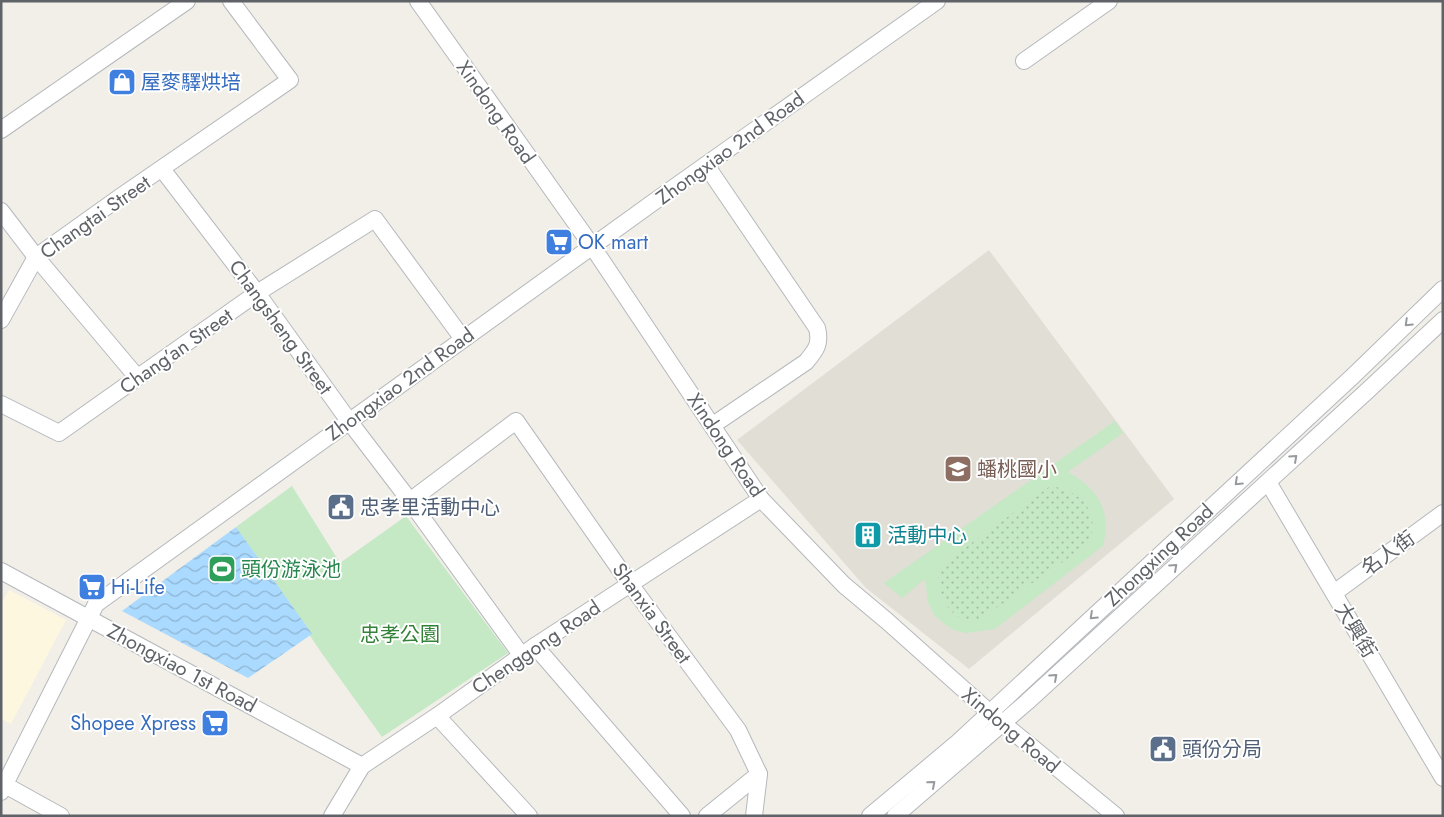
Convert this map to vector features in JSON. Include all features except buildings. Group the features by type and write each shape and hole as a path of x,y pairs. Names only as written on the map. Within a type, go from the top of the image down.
{"street":[{"path":"1,130 187,1"},
{"name":"Changtai Street","path":"1,320 36,257 120,196 290,80 231,1"},
{"name":"Xindong Road","path":"418,1 592,246 761,499 844,585 995,718 1116,816"},
{"name":"Zhongxiao 2nd Road","path":"3,788 96,604 592,246 937,1"},
{"path":"1024,61 1109,1"},
{"path":"706,165 817,328 820,339 814,352 806,362 713,426"},
{"name":"Changsheng Street","path":"162,169 257,293 349,421 410,500 522,656"},
{"path":"1,211 36,257 137,377"},
{"name":"Chang’an Street","path":"1,404 59,432 257,293 375,219 464,339"},
{"name":"Zhongxing Road","path":"895,816 1443,289"},
{"name":"Zhongxing Road","path":"870,816 956,744 995,718 1027,702 1443,320"},
{"name":"Shanxia Street","path":"410,500 516,421 630,584 738,730 759,774"},
{"name":"大興街","path":"1268,482 1443,778"},
{"name":"Chenggong Road","path":"335,815 362,766 437,716 535,646 761,499"},
{"name":"名人街","path":"1334,594 1443,513"},
{"name":"Zhongxiao 1st Road","path":"1,571 362,766"},
{"path":"535,646 682,816"},
{"path":"437,716 529,816"},
{"path":"707,816 759,774"},
{"path":"754,816 759,774"},
{"path":"3,788 61,816"}],"shaded area":[{"name":"蟠桃國小","path":"989,250 1174,499 969,669 866,588 737,440"},
{"path":"9,590 66,620 11,724 1,719 1,604"}],"green space":[{"path":"1115,421 1123,433 1068,472 1095,493 1100,502 1106,522 1103,546 995,629 966,633 953,630 934,615 928,602 925,579 902,598 884,583","holes":["1050,486 1061,488 1080,498 1091,514 1093,523 1092,534 1088,545 979,620 965,620 952,612 947,607 939,586 939,572 945,562"]},
{"name":"忠孝公園","path":"292,486 340,563 406,516 508,653 382,737 323,655 236,527"},
{"path":"1050,486 1071,492 1086,505 1093,523 1088,545 979,620 967,620 957,616 947,606 939,585 939,572 945,562"}],"water":[{"name":"頭份游泳池","path":"236,527 312,634 248,678 122,611"}],"place":[{"name":"屋麥驛烘培","path":"122,82"},
{"name":"OK mart","path":"559,242"},
{"name":"蟠桃國小","path":"958,469"},
{"name":"忠孝里活動中心","path":"341,507"},
{"name":"活動中心","path":"868,535"},
{"name":"頭份游泳池","path":"222,569"},
{"name":"Hi-Life","path":"92,587"},
{"name":"Shopee Xpress","path":"215,723"},
{"name":"頭份分局","path":"1163,749"}]}
